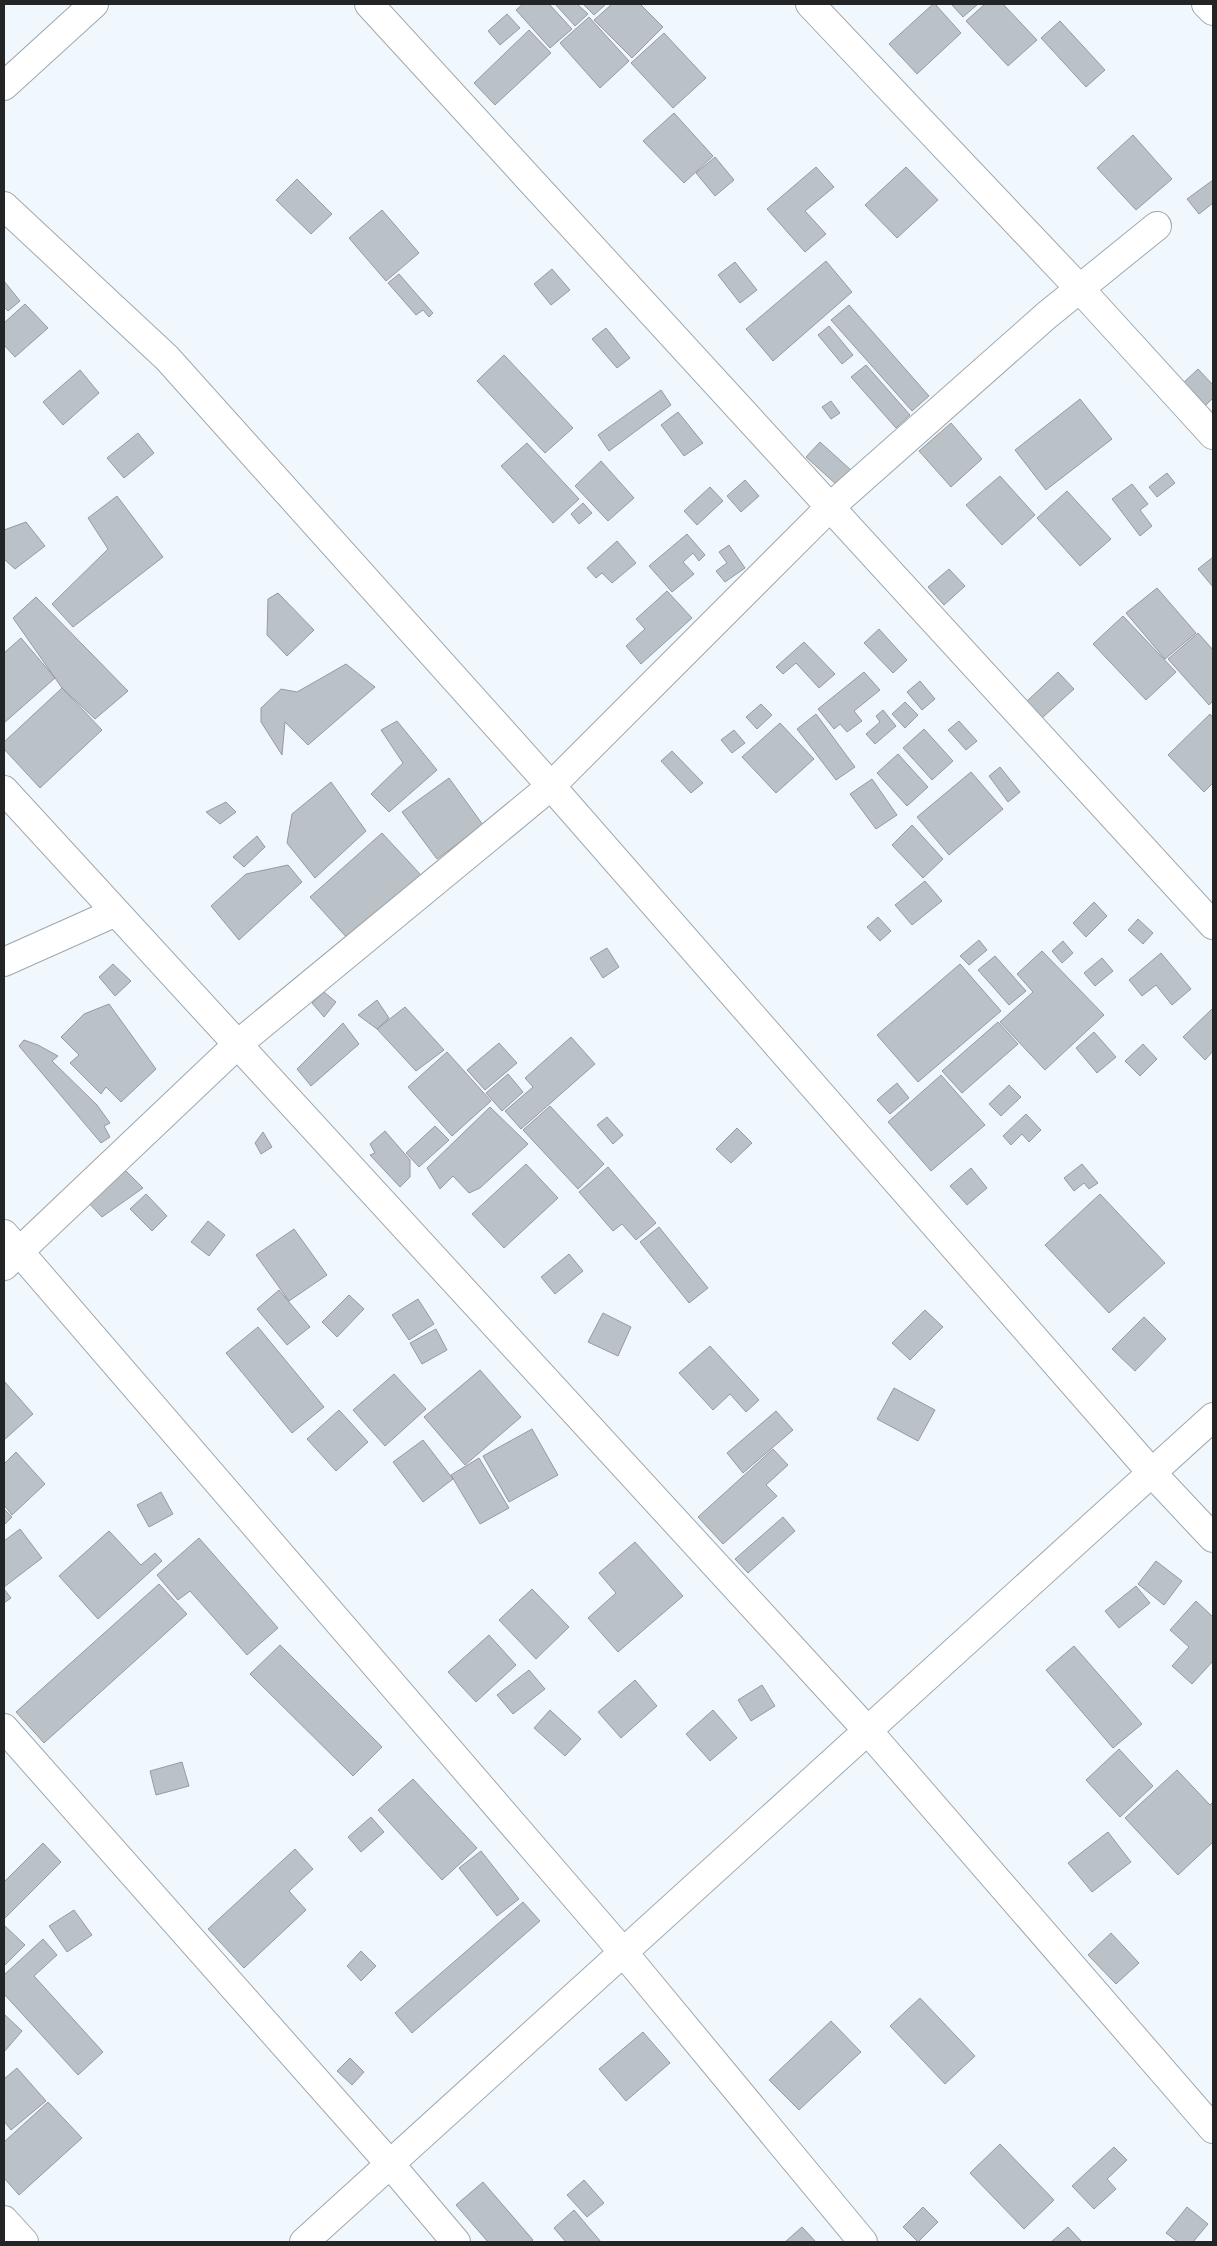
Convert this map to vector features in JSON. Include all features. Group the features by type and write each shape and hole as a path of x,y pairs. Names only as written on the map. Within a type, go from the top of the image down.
{"street":[{"path":"4,86 94,4"},
{"path":"369,4 1213,925"},
{"path":"810,4 1079,288 1213,434"},
{"path":"1206,4 1213,11"},
{"path":"4,206 167,358 551,786 1152,1473 1213,1538"},
{"path":"863,2242 623,1952 9,1251 116,1162 238,1044 551,786 829,508 1079,288 1157,226"},
{"path":"4,790 868,1731 1213,2129"},
{"path":"4,962 116,912"},
{"path":"304,2242 1213,1417"},
{"path":"4,1728 390,2164 456,2242"},
{"path":"4,2220 24,2242"}],"building":[{"path":"523,4 549,4 572,29 550,48 516,10"},
{"path":"555,4 577,4 588,14 575,26"},
{"path":"583,4 606,4 594,15"},
{"path":"612,4 640,4 663,27 632,58 594,20"},
{"path":"933,4 961,33 917,74 889,44"},
{"path":"951,4 978,4 963,17"},
{"path":"985,4 1003,4 1037,40 1008,66 966,21"},
{"path":"507,14 520,28 500,45 488,31"},
{"path":"589,17 629,61 600,88 560,43"},
{"path":"1060,21 1105,70 1086,87 1041,38"},
{"path":"529,30 551,53 495,105 474,83"},
{"path":"664,33 706,78 673,108 631,63"},
{"path":"674,113 713,156 684,183 643,141"},
{"path":"1133,135 1172,179 1136,210 1097,168"},
{"path":"715,157 734,180 715,196 696,173"},
{"path":"816,167 834,187 805,211 826,234 805,252 767,209"},
{"path":"906,167 938,200 897,238 865,205"},
{"path":"297,179 332,214 311,234 276,200"},
{"path":"1213,180 1213,203 1199,214 1187,199"},
{"path":"382,210 419,253 386,281 349,238"},
{"path":"826,261 852,292 773,361 746,329"},
{"path":"735,262 757,290 740,303 718,275"},
{"path":"552,269 570,290 551,305 534,284"},
{"path":"399,274 433,313 429,317 423,310 416,315 388,283"},
{"path":"4,281 20,301 8,311 4,307"},
{"path":"25,304 48,328 15,357 4,345 4,323"},
{"path":"849,305 929,396 912,411 831,320"},
{"path":"829,326 853,355 842,364 818,335"},
{"path":"606,328 630,358 617,368 592,339"},
{"path":"504,355 573,428 545,453 477,381"},
{"path":"866,365 910,415 896,428 851,377"},
{"path":"1198,369 1213,385 1213,398 1202,409 1181,385"},
{"path":"80,370 99,393 63,425 43,402"},
{"path":"661,390 671,405 609,451 598,435"},
{"path":"1080,399 1112,439 1046,490 1015,450"},
{"path":"831,401 840,413 831,419 822,407"},
{"path":"678,412 703,443 684,456 661,425"},
{"path":"951,423 982,459 951,487 919,451"},
{"path":"138,433 154,453 124,478 107,458"},
{"path":"820,442 852,471 838,486 806,457"},
{"path":"527,443 579,499 553,523 501,466"},
{"path":"601,461 634,498 608,521 575,486"},
{"path":"1167,473 1175,483 1157,497 1149,487"},
{"path":"1000,476 1035,515 1002,545 966,505"},
{"path":"745,480 759,496 741,512 727,496"},
{"path":"1132,484 1148,504 1140,510 1152,526 1140,536 1112,499"},
{"path":"710,487 723,501 697,525 684,511"},
{"path":"1067,491 1111,539 1080,566 1037,518"},
{"path":"117,496 163,557 73,627 52,604 108,549 88,518"},
{"path":"583,503 592,513 579,524 571,514"},
{"path":"26,522 45,546 15,569 4,559 4,530"},
{"path":"687,534 705,555 699,561 693,553 683,562 694,574 672,592 649,566"},
{"path":"617,541 636,563 612,583 602,573 596,578 587,568"},
{"path":"729,545 745,568 725,582 716,571 727,563 719,552"},
{"path":"1213,557 1213,587 1198,569"},
{"path":"949,569 965,586 944,605 928,587"},
{"path":"1157,588 1196,633 1165,659 1126,613"},
{"path":"667,591 692,618 641,664 626,646 645,629 636,619"},
{"path":"278,593 314,630 287,656 267,635 268,599"},
{"path":"36,597 128,691 95,719 62,688 13,618"},
{"path":"1123,616 1176,672 1146,700 1093,644"},
{"path":"879,629 907,660 893,673 864,643"},
{"path":"1198,633 1213,650 1213,701 1209,705 1168,659"},
{"path":"21,638 55,678 4,723 4,653"},
{"path":"804,642 835,674 819,688 796,663 783,674 776,667"},
{"path":"346,664 375,687 308,745 285,722 282,755 261,722 261,708 281,689 297,692"},
{"path":"864,672 880,690 854,711 862,721 847,732 840,724 834,729 818,709"},
{"path":"1058,672 1074,689 1042,718 1026,702"},
{"path":"920,681 935,699 922,710 907,692"},
{"path":"62,688 102,730 40,788 4,749 4,742"},
{"path":"905,702 918,715 905,728 892,714"},
{"path":"761,704 772,715 757,729 746,717"},
{"path":"883,710 896,726 875,744 866,734 880,722 876,716"},
{"path":"816,714 855,767 836,780 797,729"},
{"path":"1210,714 1213,718 1213,783 1204,792 1168,755"},
{"path":"397,721 437,770 389,812 371,794 403,763 381,730"},
{"path":"959,721 977,741 966,750 948,730"},
{"path":"780,723 814,759 776,793 742,757"},
{"path":"924,729 953,761 932,780 903,748"},
{"path":"734,730 745,743 732,753 721,740"},
{"path":"672,751 703,783 691,793 661,761"},
{"path":"898,754 928,787 907,806 877,773"},
{"path":"1000,767 1020,792 1008,802 989,776"},
{"path":"971,772 1003,809 949,855 917,817"},
{"path":"449,778 483,825 437,859 402,812"},
{"path":"872,779 897,815 876,829 850,794"},
{"path":"331,782 366,831 315,878 287,843 292,814"},
{"path":"226,802 236,812 220,824 206,812"},
{"path":"912,825 943,859 923,878 892,845"},
{"path":"382,833 421,875 349,940 310,897"},
{"path":"257,836 265,847 244,867 233,857"},
{"path":"288,865 302,882 239,940 211,906 246,874"},
{"path":"925,881 942,901 912,925 895,905"},
{"path":"1094,902 1107,916 1086,937 1073,923"},
{"path":"878,917 891,931 880,941 867,927"},
{"path":"1138,919 1153,933 1143,944 1128,930"},
{"path":"979,940 987,950 969,965 960,956"},
{"path":"1063,941 1073,953 1062,963 1052,951"},
{"path":"607,948 619,967 603,978 590,958"},
{"path":"1042,951 1104,1015 1045,1070 1000,1022 1033,992 1017,974"},
{"path":"1161,953 1191,989 1172,1005 1156,985 1142,996 1129,980"},
{"path":"995,956 1026,991 1009,1005 978,970"},
{"path":"1102,958 1113,971 1095,986 1084,973"},
{"path":"113,964 131,981 115,996 99,977"},
{"path":"960,964 1001,1011 918,1082 877,1035"},
{"path":"324,992 336,1002 324,1017 312,1003"},
{"path":"377,1000 389,1018 377,1029 358,1015"},
{"path":"109,1004 156,1069 121,1102 106,1087 101,1094 70,1063 79,1055 61,1037 84,1014"},
{"path":"405,1007 444,1050 416,1071 377,1029"},
{"path":"1213,1008 1213,1051 1205,1060 1183,1037"},
{"path":"998,1022 1018,1044 962,1093 942,1071"},
{"path":"343,1023 359,1044 311,1086 297,1069"},
{"path":"1094,1032 1116,1057 1097,1073 1076,1048"},
{"path":"571,1037 595,1064 521,1129 505,1111 533,1087 525,1078"},
{"path":"24,1040 58,1056 52,1061 97,1105 110,1123 104,1126 110,1137 101,1143 19,1046"},
{"path":"499,1043 517,1063 485,1090 467,1070"},
{"path":"1143,1044 1157,1059 1140,1076 1125,1061"},
{"path":"447,1052 491,1101 452,1136 408,1087"},
{"path":"508,1074 523,1092 502,1111 486,1093"},
{"path":"941,1075 985,1125 931,1171 888,1122"},
{"path":"897,1083 909,1098 890,1114 877,1100"},
{"path":"1009,1085 1021,1097 1001,1116 989,1104"},
{"path":"550,1106 604,1164 578,1189 523,1130"},
{"path":"490,1107 528,1144 480,1188 469,1193 453,1176 440,1189 427,1168"},
{"path":"1026,1114 1041,1130 1029,1142 1022,1134 1011,1145 1003,1136"},
{"path":"607,1117 623,1135 613,1144 597,1125"},
{"path":"435,1126 449,1140 419,1167 406,1153"},
{"path":"737,1128 752,1143 731,1163 716,1149"},
{"path":"385,1131 410,1160 410,1177 400,1187 370,1155 375,1153 370,1144"},
{"path":"263,1132 272,1147 261,1154 255,1143"},
{"path":"526,1164 558,1198 504,1248 472,1214"},
{"path":"1082,1164 1098,1183 1089,1189 1084,1183 1074,1191 1064,1178"},
{"path":"122,1167 143,1188 102,1217 84,1198"},
{"path":"608,1167 656,1223 636,1240 622,1224 613,1231 579,1192"},
{"path":"971,1168 987,1188 967,1205 950,1186"},
{"path":"146,1194 167,1216 152,1231 130,1209"},
{"path":"1100,1194 1165,1263 1109,1313 1045,1245"},
{"path":"208,1221 225,1235 209,1256 191,1242"},
{"path":"659,1227 708,1288 689,1303 640,1242"},
{"path":"294,1229 327,1275 289,1301 256,1255"},
{"path":"569,1254 583,1271 555,1294 541,1277"},
{"path":"279,1290 310,1327 287,1345 257,1309"},
{"path":"349,1295 364,1309 337,1337 322,1322"},
{"path":"418,1299 434,1324 409,1340 392,1315"},
{"path":"925,1310 943,1327 910,1360 892,1343"},
{"path":"603,1313 631,1327 618,1356 588,1342"},
{"path":"1144,1317 1166,1339 1135,1371 1112,1349"},
{"path":"258,1327 324,1407 292,1433 226,1353"},
{"path":"436,1329 447,1350 422,1364 410,1343"},
{"path":"710,1346 759,1400 746,1412 730,1394 713,1410 679,1373"},
{"path":"480,1370 521,1417 465,1465 424,1417"},
{"path":"394,1374 426,1409 385,1446 353,1410"},
{"path":"4,1381 33,1414 4,1440"},
{"path":"894,1388 935,1410 918,1441 877,1419"},
{"path":"339,1410 368,1442 336,1471 307,1439"},
{"path":"776,1411 793,1430 743,1473 727,1453"},
{"path":"532,1429 558,1475 509,1502 483,1456"},
{"path":"423,1440 453,1479 423,1502 393,1462"},
{"path":"773,1449 788,1465 766,1485 777,1496 723,1544 698,1517"},
{"path":"16,1452 45,1484 12,1515 4,1505 4,1464"},
{"path":"479,1458 509,1508 480,1524 451,1475"},
{"path":"161,1492 173,1514 149,1527 137,1505"},
{"path":"4,1509 12,1517 4,1525"},
{"path":"783,1517 795,1531 748,1573 735,1559"},
{"path":"20,1529 42,1558 4,1587 4,1541"},
{"path":"109,1531 141,1565 155,1553 162,1561 98,1619 59,1576"},
{"path":"199,1538 278,1628 247,1655 190,1591 178,1600 157,1575"},
{"path":"635,1542 683,1596 618,1652 588,1618 616,1593 599,1573"},
{"path":"1156,1561 1182,1581 1164,1605 1138,1584"},
{"path":"159,1584 187,1614 44,1743 16,1712"},
{"path":"1136,1586 1150,1603 1119,1628 1105,1611"},
{"path":"4,1589 11,1598 4,1603"},
{"path":"532,1589 569,1627 536,1659 499,1620"},
{"path":"1196,1601 1213,1617 1213,1661 1192,1684 1172,1666 1189,1647 1170,1630"},
{"path":"489,1635 516,1665 476,1702 448,1672"},
{"path":"280,1645 382,1747 353,1776 250,1674"},
{"path":"1074,1646 1142,1724 1113,1748 1046,1670"},
{"path":"529,1670 545,1689 513,1714 497,1695"},
{"path":"635,1680 657,1706 621,1738 598,1712"},
{"path":"762,1685 775,1706 751,1721 738,1700"},
{"path":"550,1710 581,1739 565,1756 534,1728"},
{"path":"713,1710 737,1738 710,1761 686,1734"},
{"path":"1119,1749 1153,1786 1120,1817 1086,1780"},
{"path":"182,1762 189,1786 156,1795 150,1771"},
{"path":"1177,1770 1210,1805 1213,1802 1213,1842 1178,1875 1125,1818"},
{"path":"413,1779 477,1848 442,1880 378,1810"},
{"path":"371,1817 384,1832 361,1852 348,1837"},
{"path":"1108,1832 1131,1862 1092,1892 1068,1863"},
{"path":"43,1843 61,1862 4,1919 4,1882"},
{"path":"295,1849 313,1869 289,1891 306,1910 244,1968 208,1929"},
{"path":"481,1851 519,1899 497,1916 459,1868"},
{"path":"523,1902 540,1921 412,2033 395,2013"},
{"path":"74,1910 92,1935 67,1952 49,1926"},
{"path":"4,1925 25,1945 4,1966"},
{"path":"1111,1933 1139,1963 1116,1984 1088,1955"},
{"path":"43,1939 57,1955 34,1976 103,2052 78,2075 4,1994 4,1975"},
{"path":"361,1951 376,1966 361,1981 347,1966"},
{"path":"920,1998 975,2056 945,2084 890,2026"},
{"path":"4,2014 22,2031 4,2052"},
{"path":"831,2021 861,2052 799,2110 769,2080"},
{"path":"643,2032 670,2063 626,2101 599,2069"},
{"path":"350,2058 364,2072 352,2085 337,2071"},
{"path":"17,2068 46,2101 11,2130 4,2121 4,2079"},
{"path":"48,2102 82,2138 19,2195 4,2178 4,2142"},
{"path":"1000,2144 1054,2200 1024,2229 970,2173"},
{"path":"1114,2147 1127,2160 1107,2179 1116,2189 1094,2209 1072,2186"},
{"path":"584,2180 604,2203 587,2217 567,2195"},
{"path":"483,2182 533,2240 531,2242 488,2242 456,2205"},
{"path":"923,2207 938,2222 918,2242 903,2227"},
{"path":"1187,2207 1208,2224 1193,2242 1178,2242 1166,2233"},
{"path":"574,2210 601,2242 566,2242 554,2228"},
{"path":"802,2227 816,2242 785,2242"},
{"path":"1068,2227 1082,2242 1051,2242"}]}
